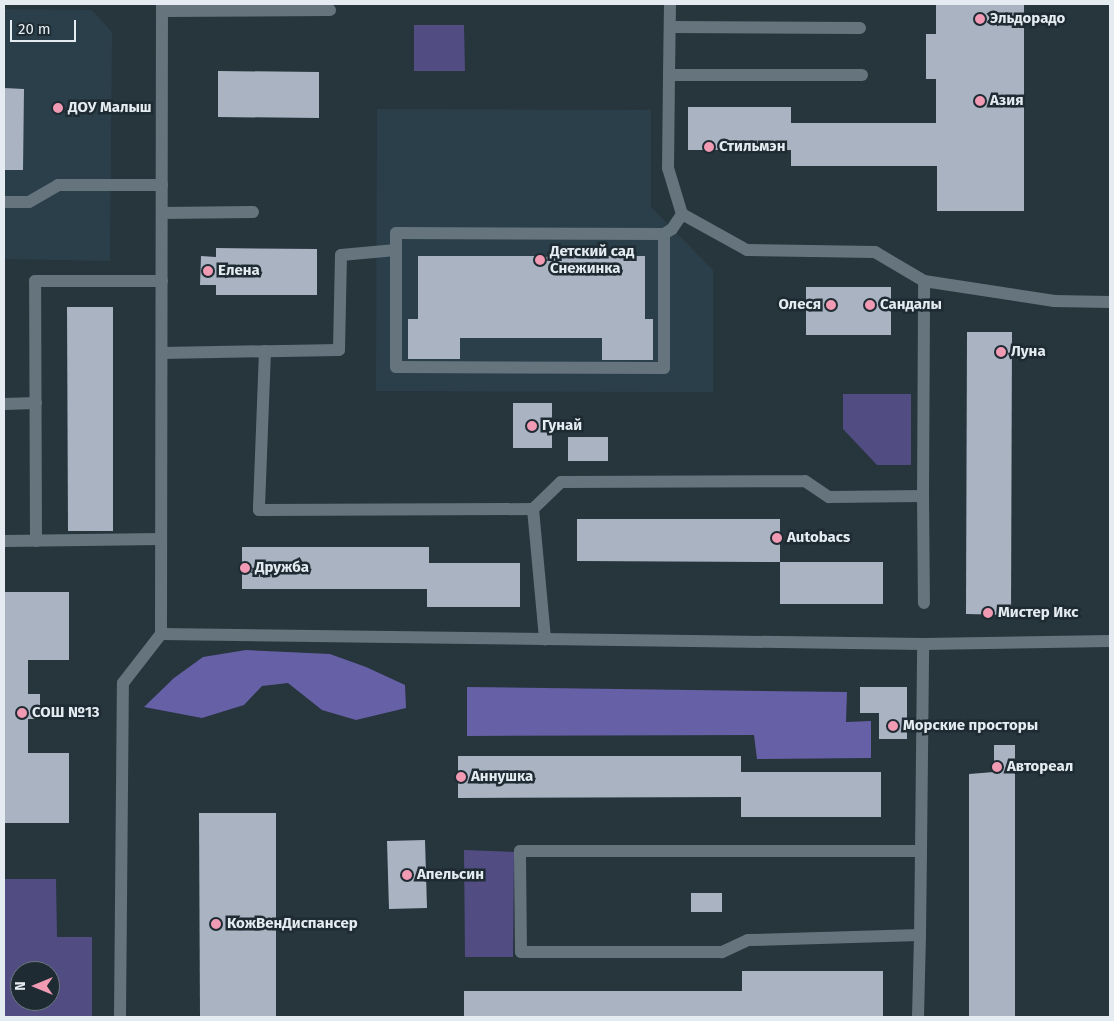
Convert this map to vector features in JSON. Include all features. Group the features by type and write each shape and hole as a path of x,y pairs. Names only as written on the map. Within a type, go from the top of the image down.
{"lane":[{"path":"670,4 668,168 682,214 747,250 875,252 924,281 1054,301 1110,302"},
{"path":"120,1017 124,684 161,634 162,8 330,10"},
{"path":"670,27 860,28"},
{"path":"669,75 862,75"},
{"path":"4,202 29,202 58,185 162,185"},
{"path":"162,213 253,212"},
{"path":"664,234 664,368 396,367 396,234 664,234 672,229 682,214"},
{"path":"162,353 339,350 341,255 396,250"},
{"path":"36,540 35,282 162,281"},
{"path":"924,281 924,603"},
{"path":"265,351 259,510 533,509 561,482 805,481 829,496 923,496"},
{"path":"4,404 36,403"},
{"path":"533,509 545,639"},
{"path":"4,541 161,539"},
{"path":"161,634 923,644 1110,641"},
{"path":"918,1017 923,644"},
{"path":"920,935 748,940 722,952 521,952 520,851 921,851"}],"shaded area":[{"name":"ДОУ Малыш","path":"4,9 92,10 112,32 110,261 4,259"},
{"path":"414,25 464,25 465,71 414,71"},
{"name":"Детский сад Снежинка","path":"377,109 651,110 651,207 713,270 713,392 376,391"},
{"path":"843,394 911,394 911,465 877,465 843,429"},
{"path":"246,650 330,654 366,667 405,685 406,708 356,720 322,710 288,683 262,686 244,705 202,718 144,707 174,678 203,657"},
{"path":"467,687 847,692 846,722 871,721 871,758 757,759 754,735 467,736"},
{"path":"464,850 514,852 513,957 465,957"},
{"path":"4,879 56,879 57,937 92,937 92,1017 4,1017"}],"building":[{"name":"Азия","path":"936,4 1024,4 1024,211 937,211 937,166 791,166 791,150 688,150 688,107 791,107 791,123 936,123 936,79 926,79 926,34 936,34"},
{"path":"218,71 319,72 319,118 218,117"},
{"path":"4,88 24,89 23,170 4,170"},
{"path":"216,248 317,249 317,295 216,295 216,285 200,285 201,256 216,257"},
{"path":"418,256 645,256 645,319 653,319 653,360 602,360 602,338 460,338 460,359 408,359 408,319 418,319"},
{"path":"806,287 891,287 891,335 806,335"},
{"path":"67,307 113,307 113,531 68,531"},
{"path":"967,332 1012,332 1011,615 966,614"},
{"name":"Гунай","path":"513,403 552,403 552,448 513,448"},
{"path":"568,437 608,437 608,461 568,461"},
{"path":"577,519 780,519 780,562 577,561"},
{"path":"242,547 429,547 429,563 520,563 520,607 427,607 427,589 242,589"},
{"path":"780,562 883,562 883,604 780,604"},
{"name":"СОШ №13","path":"4,592 69,592 69,660 28,660 28,694 40,694 40,719 28,719 28,753 69,753 69,823 4,823"},
{"name":"Морские просторы","path":"860,687 907,687 907,739 879,739 879,713 860,713"},
{"path":"994,745 1015,745 1015,1017 969,1017 969,774 994,772"},
{"path":"458,756 741,756 741,772 881,772 881,817 741,817 741,797 458,798"},
{"path":"199,813 276,813 276,1016 200,1016"},
{"name":"Апельсин","path":"425,840 427,908 389,909 387,841"},
{"path":"691,893 722,893 722,912 691,912"},
{"path":"742,971 883,971 883,1016 464,1017 464,991 742,991"}],"place":[{"name":"Эльдорадо","path":"980,19"},
{"name":"Азия","path":"980,101"},
{"name":"ДОУ Малыш","path":"58,108"},
{"name":"Стильмэн","path":"709,147"},
{"name":"Детский сад Снежинка","path":"540,260"},
{"name":"Елена","path":"208,271"},
{"name":"Олеся","path":"831,305"},
{"name":"Сандалы","path":"870,305"},
{"name":"Луна","path":"1001,352"},
{"name":"Гунай","path":"532,426"},
{"name":"Autobacs","path":"777,538"},
{"name":"Дружба","path":"245,568"},
{"name":"Мистер Икс","path":"988,613"},
{"name":"СОШ №13","path":"22,713"},
{"name":"Морские просторы","path":"893,726"},
{"name":"Автореал","path":"997,767"},
{"name":"Аннушка","path":"461,777"},
{"name":"Апельсин","path":"407,875"},
{"name":"КожВенДиспансер","path":"216,924"}]}
